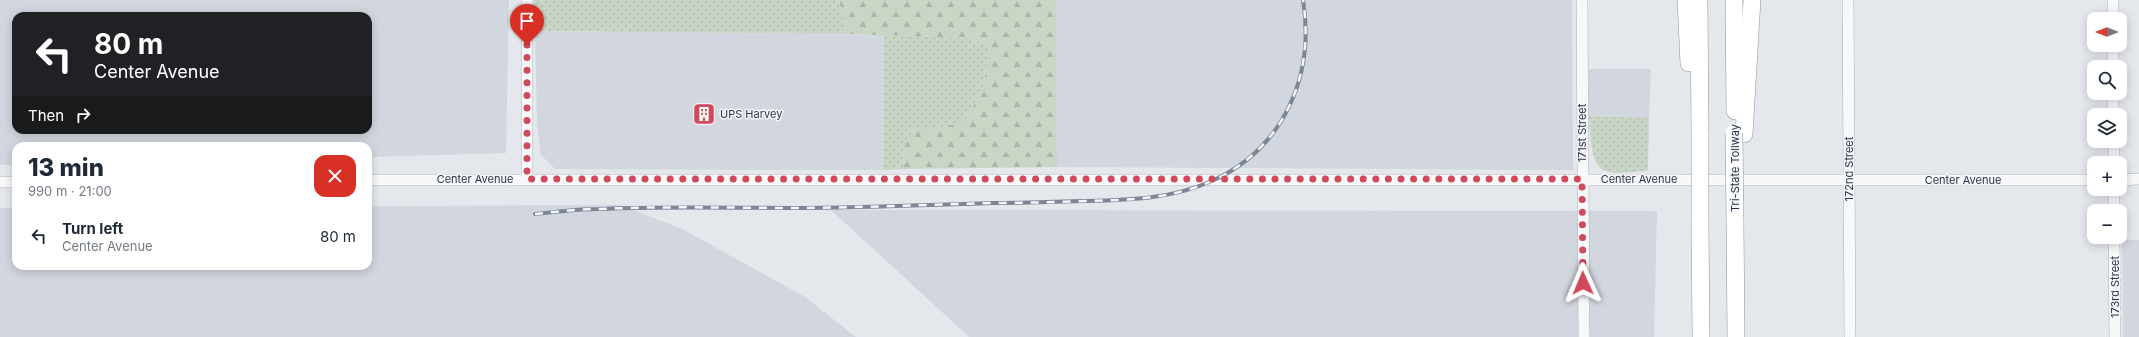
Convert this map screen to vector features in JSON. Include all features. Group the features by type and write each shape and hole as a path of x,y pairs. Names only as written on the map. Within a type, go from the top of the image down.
{"highway":[{"path":"1686,0 1690,71 1700,133"},
{"path":"1699,0 1701,337"},
{"name":"Tri-State Tollway","path":"1734,0 1739,134 1735,217 1736,337"},
{"path":"1739,134 1752,0"}],"street":[{"path":"527,0 527,179"},
{"name":"171st Street","path":"1582,0 1584,337"},
{"name":"172nd Street","path":"1848,0 1850,337"},
{"path":"2113,0 2113,12"},
{"path":"2127,180 2139,179"},
{"name":"Center Avenue","path":"372,180 2087,180"},
{"path":"0,182 12,182"},
{"name":"173rd Street","path":"2114,244 2115,337"}],"shaded area":[{"path":"0,0 509,0 506,153 372,157 372,142 12,142 12,165 0,165"},
{"path":"1056,0 1572,0 1573,170 1057,167"},
{"path":"535,31 884,35 883,170 555,169 541,155 537,122"},
{"path":"1589,69 1651,69 1649,118 1589,116"},
{"path":"620,205 682,229 805,297 856,337 0,337 0,208 12,208 12,270 372,270 372,206"},
{"path":"831,210 1657,211 1654,337 969,337"},
{"path":"2127,240 2139,240 2139,337 2123,337 2122,244 2127,244"}],"green space":[{"path":"534,0 839,0 846,34 535,31"},
{"path":"839,0 1056,0 1057,167 903,169 904,147 914,128 937,128 964,122 982,91 990,47 968,38 846,34"},
{"path":"884,35 968,38 990,47 982,91 964,122 937,128 914,128 904,147 903,169 883,170"},
{"path":"1589,116 1649,118 1648,171 1612,173 1602,169 1597,163 1592,148"}],"railway":[{"path":"535,214 624,208 875,207 1102,201 1135,199 1167,195 1183,191 1214,180 1239,166 1260,148 1277,128 1290,105 1299,81 1304,55 1306,28 1303,0"}],"place":[{"name":"UPS Harvey","path":"704,114"}],"route":[{"path":"527,45 527,179 1582,179 1583,283"}]}
